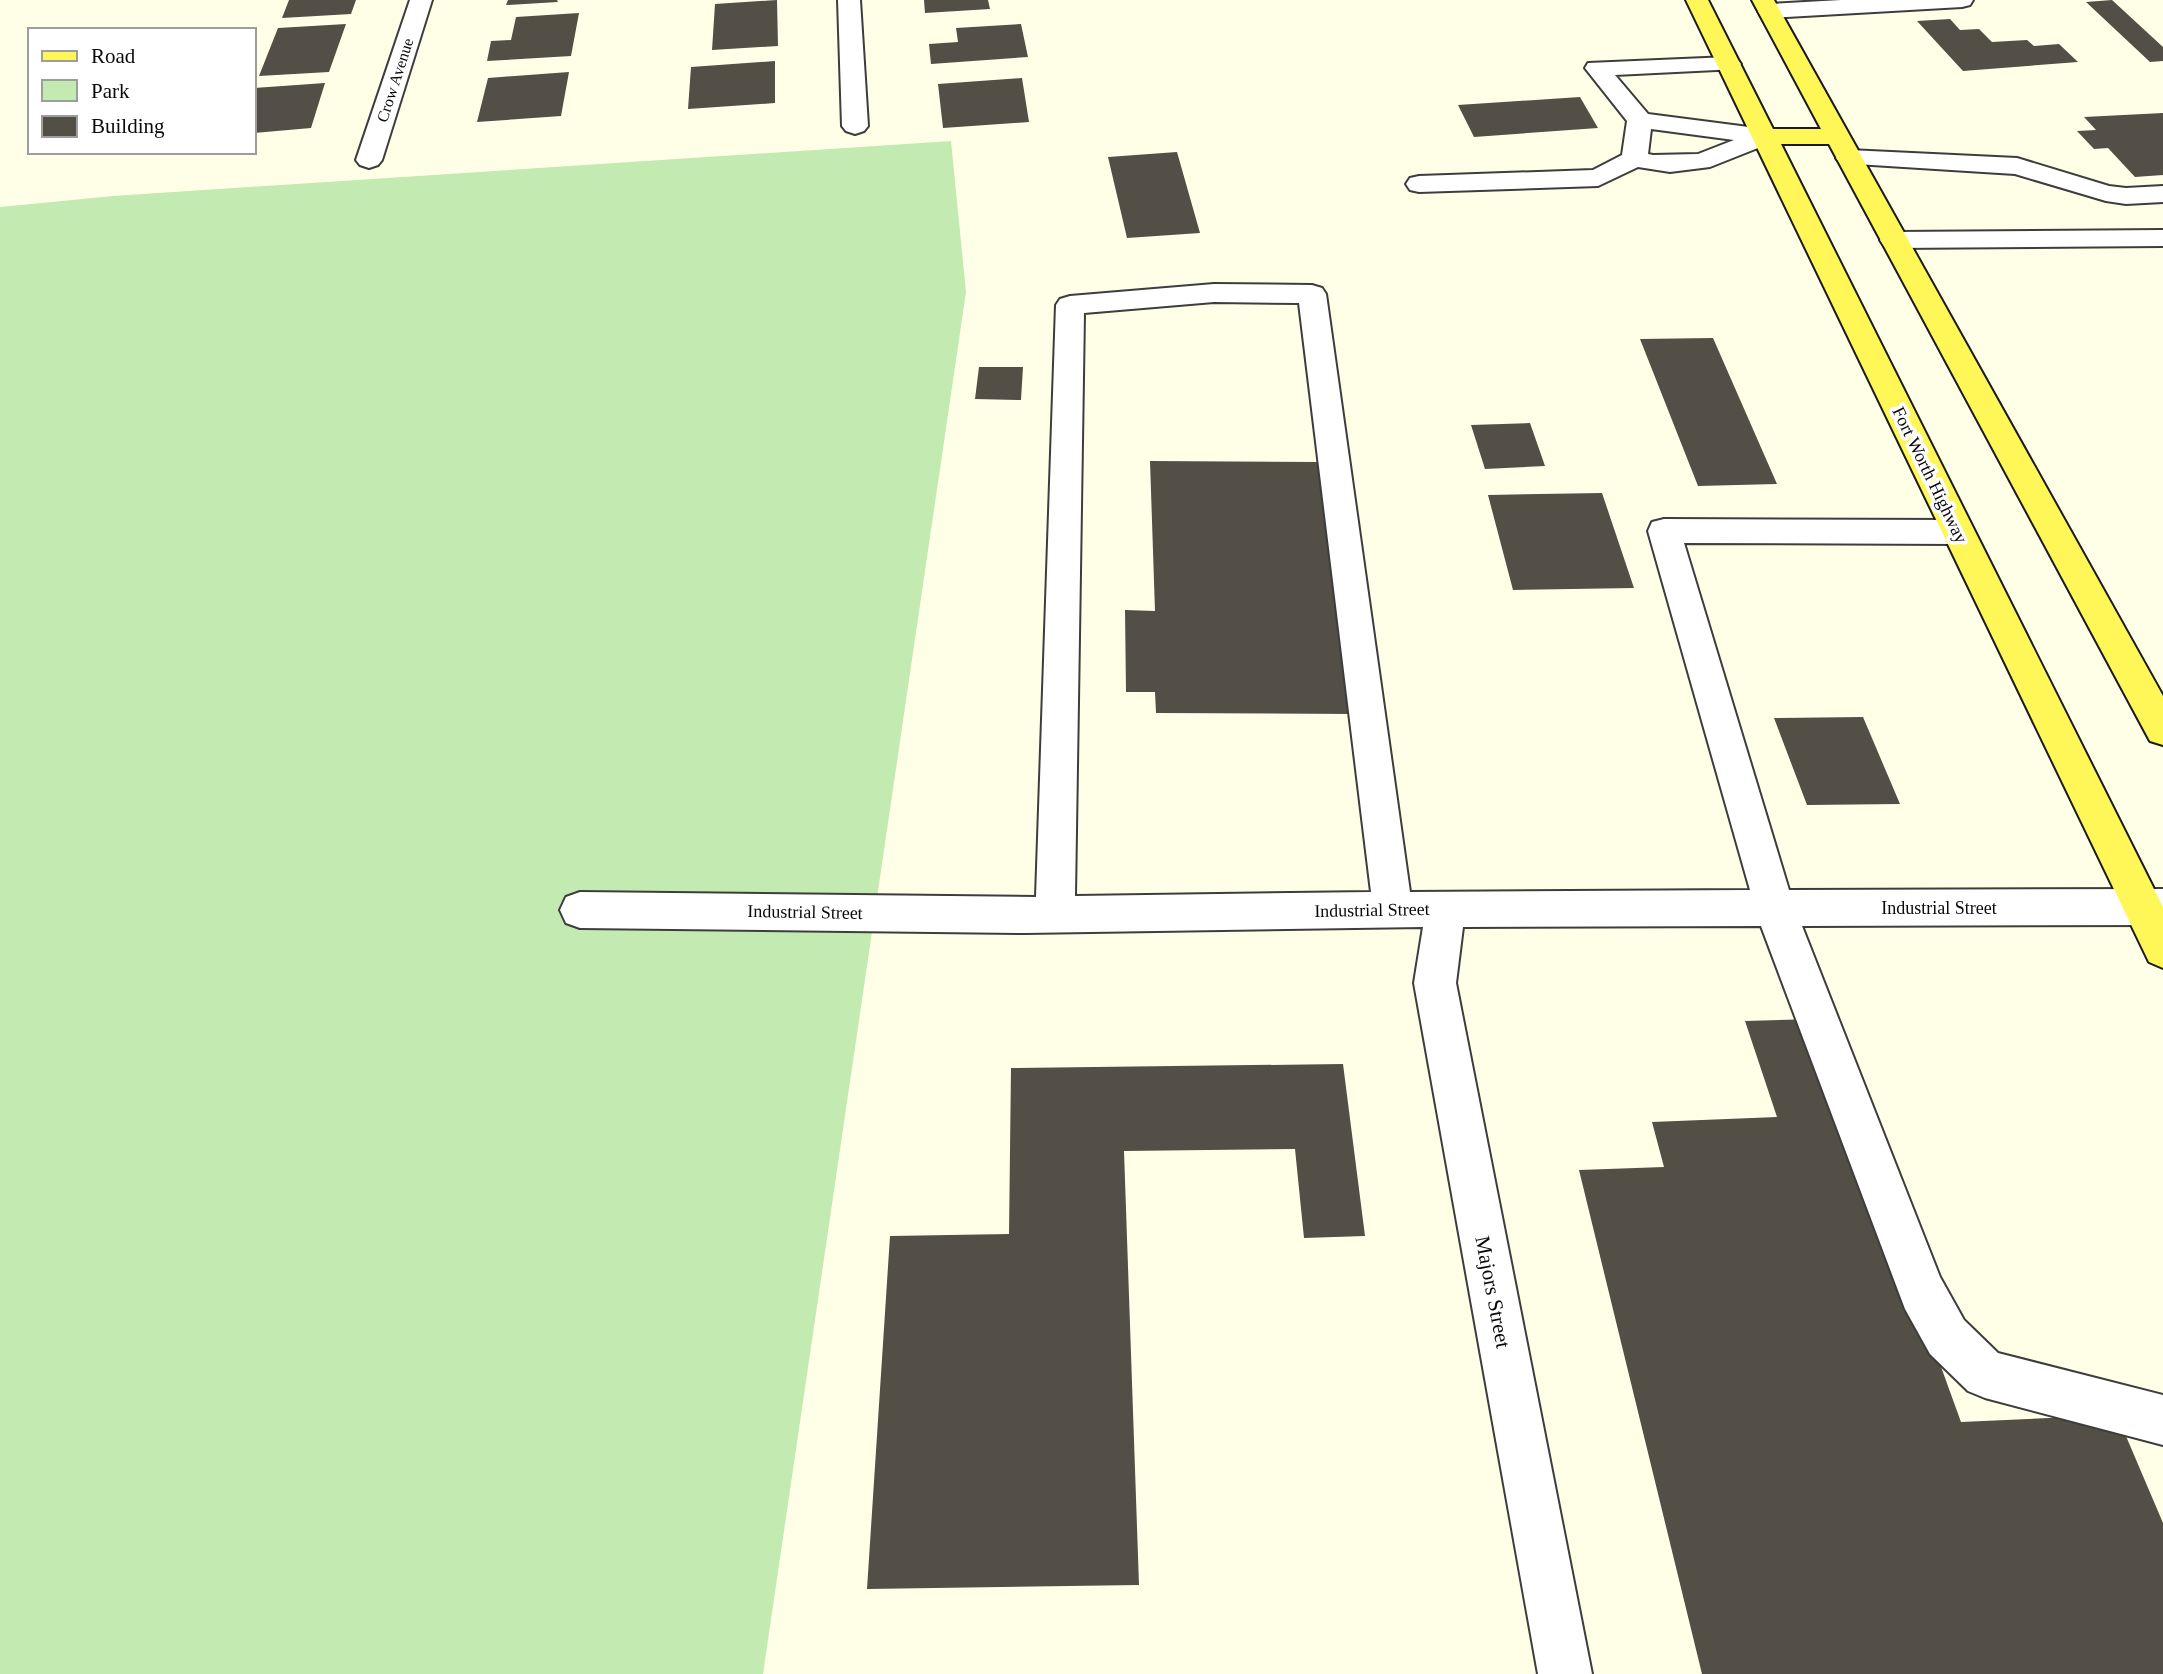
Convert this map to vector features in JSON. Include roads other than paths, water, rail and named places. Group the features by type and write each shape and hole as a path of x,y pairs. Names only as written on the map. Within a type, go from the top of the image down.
{"main road":[{"name":"Fort Worth Highway","path":"1697,0 1958,532 2153,907 2163,949"},
{"path":"1766,5 2163,730"},
{"path":"1764,137 1843,147"}],"street":[{"name":"Crow Avenue","path":"369,160 421,0"},
{"path":"849,0 855,126"},
{"path":"1766,5 1962,0"},
{"path":"1729,64 1597,68 1640,120 1764,137"},
{"path":"1633,159 1640,120"},
{"path":"1419,184 1598,178 1633,159 1663,166 1710,160 1764,137"},
{"path":"1843,147 2017,166 2106,193 2126,196 2163,194"},
{"path":"1894,240 2163,238"},
{"path":"1055,914 1070,305 1214,293 1312,294 1393,910"},
{"path":"1958,532 1664,531 1775,909 1922,1292 1947,1337 1985,1374 2163,1420"},
{"name":"Industrial Street","path":"580,910 1055,914 1446,909 2153,907"},
{"name":"Majors Street","path":"1446,909 1435,984 1565,1674"}]}
